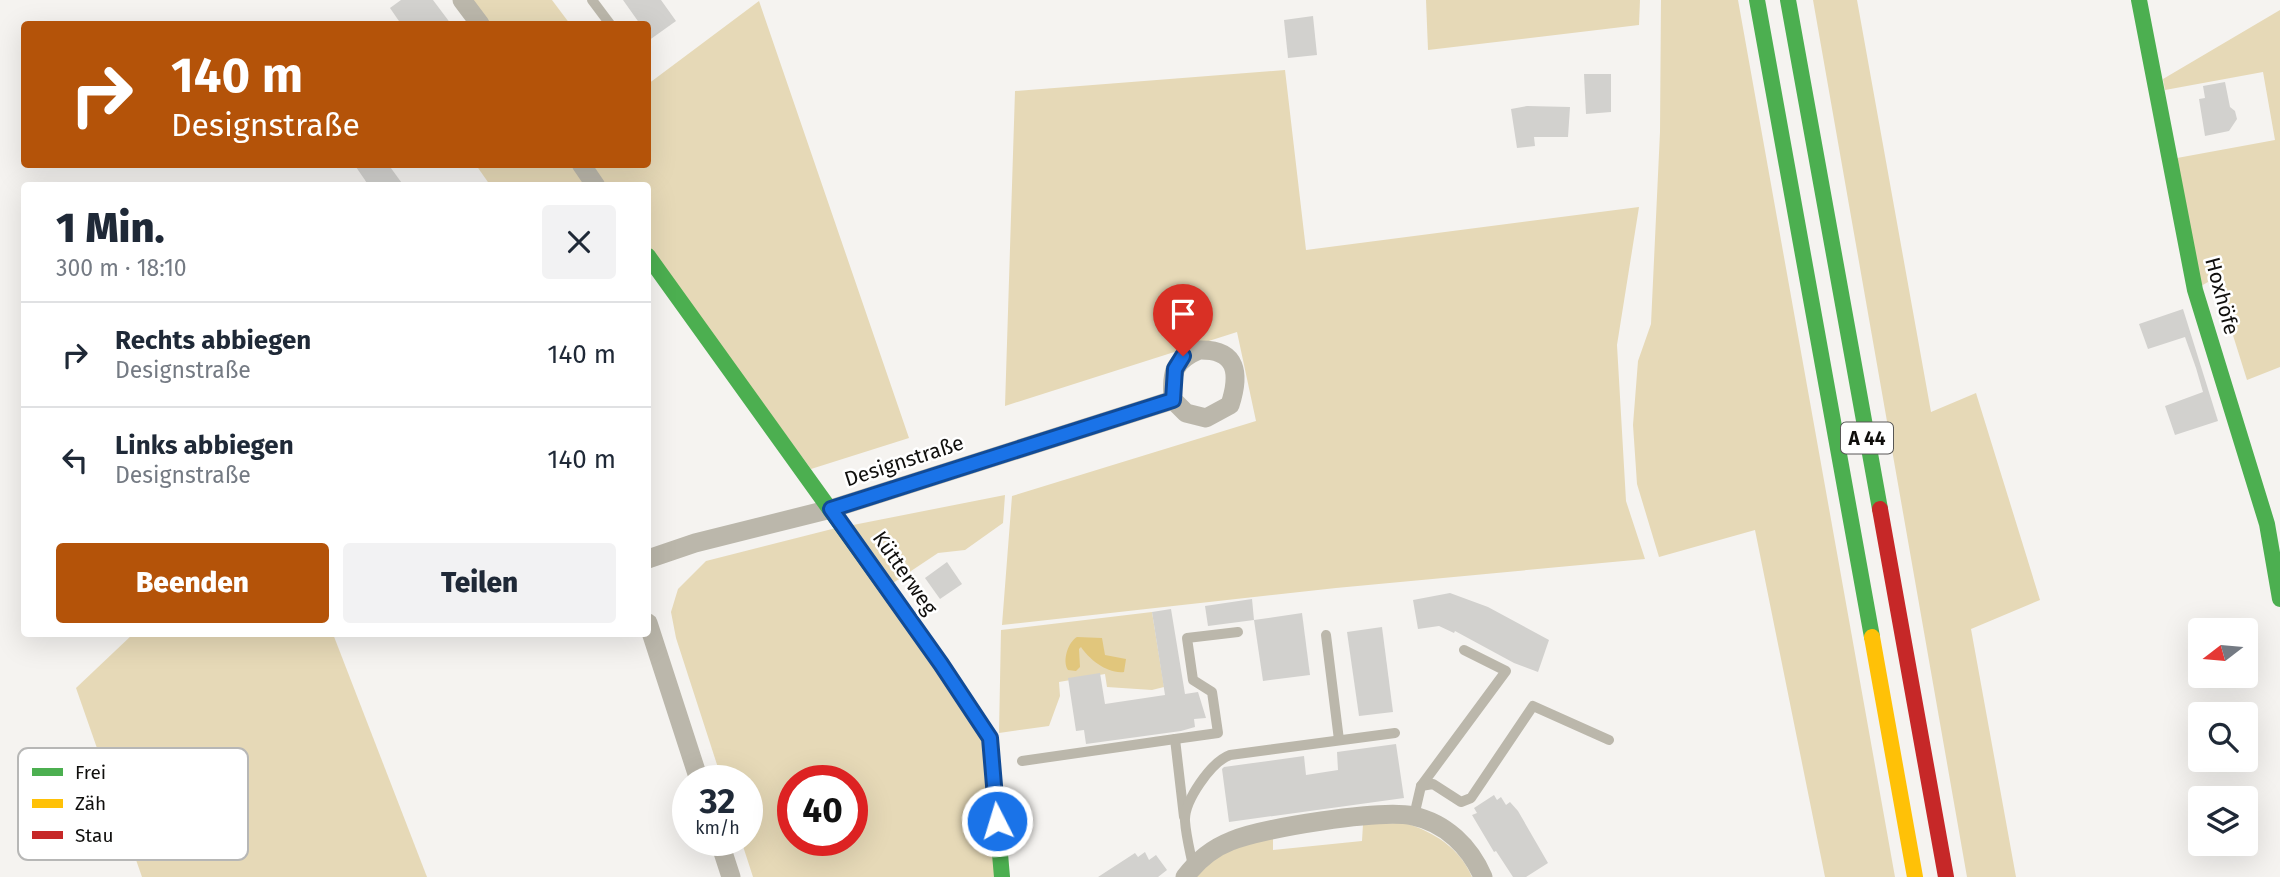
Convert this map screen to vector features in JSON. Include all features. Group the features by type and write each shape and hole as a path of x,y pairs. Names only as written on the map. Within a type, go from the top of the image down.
{"main road":[{"name":"A 44","path":"1757,0 1915,877"},
{"name":"A 44","path":"1788,0 1946,877"},
{"name":"Hoxhöfe","path":"2139,0 2195,290 2267,524 2280,599"},
{"name":"Kütterweg","path":"651,260 941,664 990,738 1002,877"}],"street":[{"path":"462,0 478,21"},
{"name":"Designstraße","path":"651,558 831,509 1173,400"},
{"path":"651,632 694,765"},
{"path":"1189,872 1229,842 1254,833 1387,814 1414,816 1449,832 1474,855 1483,877"},
{"path":"724,856 731,877"}],"lane":[{"path":"592,0 608,21"},
{"path":"1022,761 1218,733 1212,692 1193,680 1187,638 1238,632"},
{"path":"1326,635 1339,740"},
{"path":"1414,816 1421,786 1506,671 1465,650"},
{"path":"1421,786 1433,784 1461,802 1471,798 1533,706 1609,740"},
{"path":"1184,818 1201,780 1218,759 1230,755 1395,733"},
{"path":"1175,739 1189,872"}],"shaded area":[{"path":"468,0 552,0 568,21 483,21"},
{"path":"1426,0 1640,0 1639,25 1428,50"},
{"path":"1661,0 1738,0 1895,877 1825,877 1755,530 1659,557 1637,484 1633,425 1638,361 1651,324 1660,132"},
{"path":"1813,0 1857,0 1931,412 1976,393 2040,600 1971,629 2016,877 1967,877"},
{"path":"759,1 909,438 811,469 651,252 651,182 599,182 588,168 651,168 651,82"},
{"path":"2280,10 2280,367 2247,380 2215,278 2201,286 2177,158 2275,140 2263,72 2165,90 2163,79"},
{"path":"1285,70 1306,250 1639,207 1617,345 1626,501 1645,559 1336,588 1002,625 1012,496 1256,421 1237,332 1005,406 1015,91"},
{"path":"478,168 579,168 590,182 488,182"},
{"path":"1005,495 1003,523 965,550 938,553 890,585 848,526"},
{"path":"836,528 984,739 996,877 753,877 746,856 763,856 763,765 717,765 676,638 671,612 678,589 706,561"},
{"path":"1152,612 1164,687 1152,690 1107,687 1105,674 1059,682 1060,696 1049,726 999,733 1001,630"},
{"path":"130,637 334,637 427,877 142,877 136,860 248,860 248,748 97,748 76,688"},
{"path":"1077,637 1102,638 1105,655 1126,659 1124,672 1111,671 1099,665 1081,647 1080,667 1076,671 1068,670 1067,652"},
{"path":"1405,823 1445,842 1461,858 1472,877 1194,877 1218,853 1273,836 1273,850 1362,841 1363,824"}],"building":[{"path":"401,0 433,0 449,21 399,21 390,8"},
{"path":"623,0 661,0 676,21 651,39 651,21 638,21"},
{"path":"1313,16 1317,55 1288,58 1284,20"},
{"path":"1584,74 1611,74 1611,112 1586,114"},
{"path":"2225,82 2230,107 2235,111 2237,119 2229,131 2205,136 2199,99 2205,98 2203,86"},
{"path":"1527,106 1570,107 1568,137 1534,137 1535,146 1517,148 1511,109"},
{"path":"357,168 391,168 401,182 366,182"},
{"path":"2183,309 2218,421 2175,435 2165,406 2203,392 2196,368 2185,337 2148,349 2139,324"},
{"path":"947,562 962,584 940,599 925,578"},
{"path":"1450,593 1488,607 1549,640 1538,672 1514,663 1455,631 1454,633 1439,626 1418,629 1413,600"},
{"path":"1252,599 1254,620 1208,626 1205,606"},
{"path":"1171,609 1185,694 1198,692 1206,718 1194,719 1195,727 1181,731 1086,744 1084,730 1076,731 1068,678 1100,673 1105,704 1165,695 1152,612"},
{"path":"1302,613 1310,675 1263,681 1254,620"},
{"path":"1382,627 1393,712 1359,716 1347,632"},
{"path":"1396,744 1404,798 1229,822 1222,769 1224,767 1304,756 1306,775 1338,770 1337,752"},
{"path":"1494,795 1497,800 1501,797 1506,805 1510,802 1518,811 1548,863 1526,877 1513,877 1472,815 1477,813 1474,808"},
{"path":"1145,852 1149,860 1156,855 1167,870 1158,877 1098,877 1135,853 1138,857"}],"traffic: fast":[{"path":"1757,0 1872,637"},
{"path":"1788,0 1880,509"},
{"path":"2139,0 2195,290 2267,524 2280,599"},
{"path":"651,260 941,664 990,738 1002,877"}],"traffic: slow":[{"path":"1872,637 1915,877"}],"traffic: jam":[{"path":"1880,509 1946,877"}],"route":[{"path":"997,821 990,738 831,509 1173,400 1175,369 1183,356"}]}
